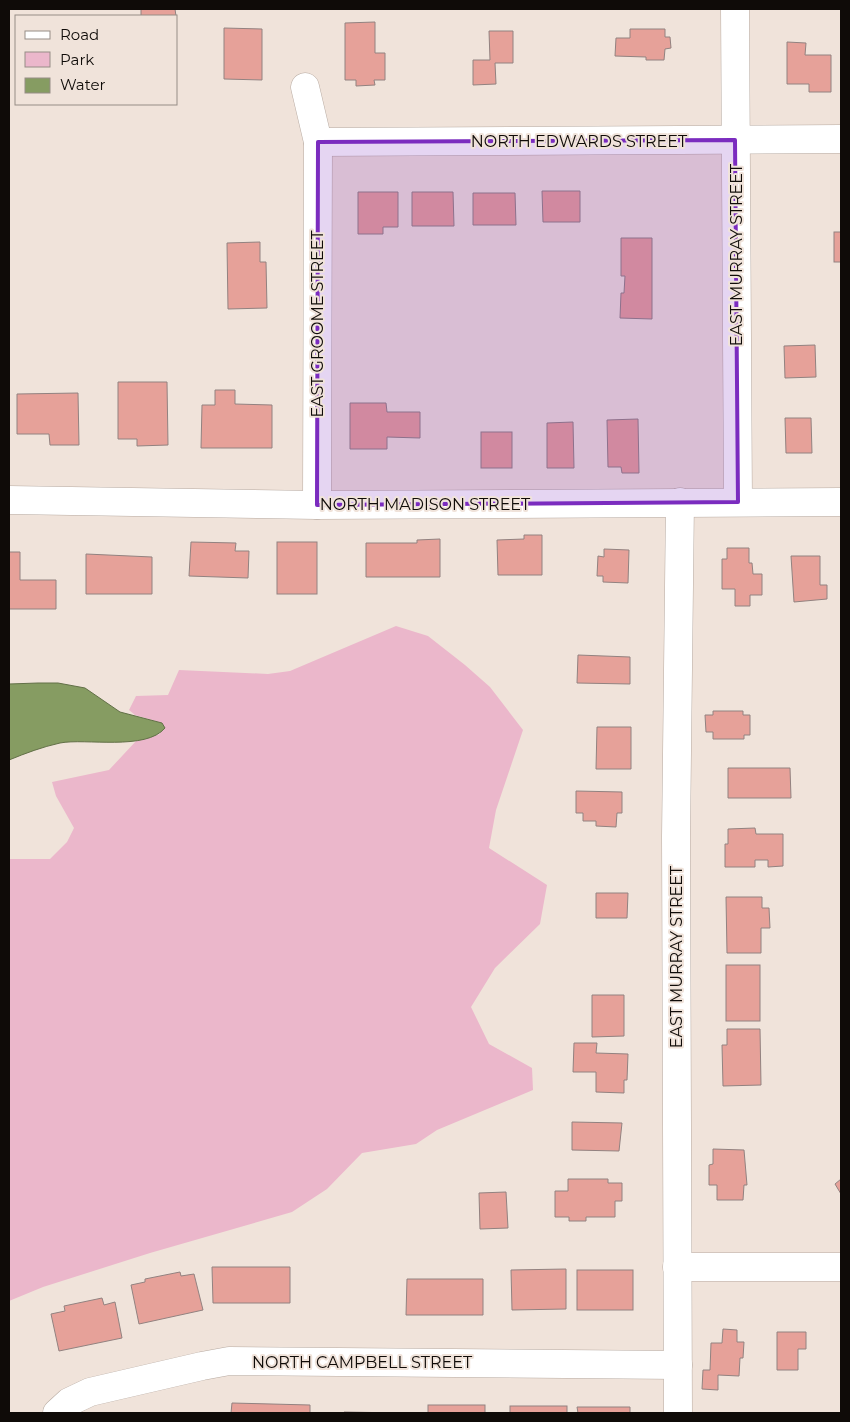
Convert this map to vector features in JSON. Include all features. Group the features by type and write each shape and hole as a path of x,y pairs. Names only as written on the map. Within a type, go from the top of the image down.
{"street":[{"name":"EAST MURRAY STREET","path":"735,9 738,502"},
{"name":"EAST GROOME STREET","path":"305,87 318,142 317,505"},
{"name":"NORTH EDWARDS STREET","path":"318,142 841,139"},
{"name":"NORTH MADISON STREET","path":"9,500 317,505 841,502"},
{"name":"EAST MURRAY STREET","path":"678,1413 676,837 680,502"},
{"path":"677,1267 841,1267"},
{"name":"NORTH CAMPBELL STREET","path":"57,1413 69,1402 90,1392 229,1361 678,1365"}],"highlighted area":[{"path":"735,140 738,502 317,505 318,142"}],"green space":[{"path":"396,626 428,636 465,665 490,687 523,730 496,810 489,848 547,885 540,924 495,968 471,1007 489,1044 532,1068 533,1090 437,1130 416,1144 362,1153 327,1189 292,1212 150,1253 43,1287 9,1301 9,859 50,859 67,842 74,828 56,796 52,782 109,770 137,740 160,734 162,723 135,715 129,710 136,696 168,695 179,670 268,674 290,671"}],"water":[{"path":"58,683 85,688 120,712 162,723 165,728 156,735 130,742 60,743 34,750 9,760 9,684"}],"building":[{"path":"141,9 175,9 176,15 141,15"},
{"path":"375,22 375,53 385,53 385,80 374,80 375,85 356,86 356,80 345,80 345,23"},
{"path":"224,28 262,29 262,80 224,79"},
{"path":"630,29 665,29 665,37 670,37 671,48 665,49 664,60 646,60 646,57 615,56 616,38 630,38"},
{"path":"489,31 513,31 513,63 495,63 496,84 473,85 473,60 490,60"},
{"path":"787,42 806,43 805,55 831,55 831,92 809,92 809,84 787,84"},
{"path":"542,191 580,191 580,222 543,222"},
{"path":"358,192 398,192 398,227 383,227 383,234 358,234"},
{"path":"412,192 453,192 454,226 412,226"},
{"path":"473,193 515,193 516,225 473,225"},
{"path":"834,232 841,232 841,262 834,262"},
{"path":"621,238 652,238 652,319 620,318 621,293 624,293 625,276 621,276"},
{"path":"260,242 260,262 266,262 267,308 228,309 227,243"},
{"path":"815,345 816,377 785,378 784,346"},
{"path":"118,382 167,382 168,445 137,446 137,439 118,439"},
{"path":"215,390 235,390 235,404 272,405 272,448 201,448 202,405 215,405"},
{"path":"78,393 79,445 50,445 49,434 17,434 17,394"},
{"path":"350,403 386,403 387,412 420,412 420,438 387,437 387,449 350,449"},
{"path":"785,418 811,418 812,453 786,453"},
{"path":"638,419 639,473 622,473 621,467 608,467 607,420"},
{"path":"573,422 574,468 547,468 547,423"},
{"path":"481,432 512,432 512,468 481,468"},
{"path":"524,535 542,535 542,575 498,575 497,540 524,539"},
{"path":"440,539 440,577 366,577 366,543 417,543 417,540"},
{"path":"191,542 236,543 235,551 249,551 248,578 189,576"},
{"path":"277,542 317,542 317,594 277,594"},
{"path":"727,548 749,548 749,563 752,563 753,574 762,574 762,595 750,595 750,606 735,606 735,589 722,589 722,559 727,559"},
{"path":"604,549 629,550 628,583 603,582 603,576 597,576 598,556 604,557"},
{"path":"9,552 20,552 20,580 56,580 56,609 9,609"},
{"path":"86,554 152,557 152,594 86,594"},
{"path":"791,556 820,556 820,585 827,585 827,599 794,602"},
{"path":"578,655 630,657 630,684 577,683"},
{"path":"713,711 743,711 743,715 750,715 750,735 744,735 744,739 713,739 713,732 706,732 705,715 713,715"},
{"path":"597,727 631,727 631,769 596,769"},
{"path":"728,768 790,768 791,798 728,798"},
{"path":"576,791 622,792 622,813 617,813 616,827 596,826 596,821 583,821 583,813 576,813"},
{"path":"755,828 756,834 783,834 783,866 768,867 768,860 755,860 755,867 725,867 725,844 728,844 728,829"},
{"path":"596,893 628,893 627,918 596,918"},
{"path":"726,897 762,897 762,908 769,908 770,928 761,928 761,953 727,953"},
{"path":"726,965 760,965 760,1021 726,1021"},
{"path":"592,995 624,995 624,1036 592,1037"},
{"path":"727,1029 760,1029 761,1085 723,1086 722,1045 727,1045"},
{"path":"574,1043 597,1043 596,1053 628,1054 627,1080 624,1080 624,1093 596,1092 596,1072 573,1072"},
{"path":"572,1122 622,1123 619,1151 572,1150"},
{"path":"713,1149 744,1150 747,1185 744,1185 743,1200 717,1200 717,1185 709,1185 709,1165 713,1164"},
{"path":"568,1179 608,1179 608,1183 622,1183 622,1201 615,1201 615,1217 586,1217 586,1221 569,1221 569,1217 555,1217 555,1191 568,1191"},
{"path":"841,1179 841,1194 835,1184"},
{"path":"506,1192 508,1228 480,1229 479,1193"},
{"path":"212,1267 290,1267 290,1303 213,1303"},
{"path":"566,1269 566,1309 512,1310 511,1270"},
{"path":"577,1270 633,1270 633,1310 577,1310"},
{"path":"180,1272 181,1276 194,1274 203,1310 139,1324 131,1285 145,1282 145,1279"},
{"path":"407,1279 483,1279 483,1315 406,1315"},
{"path":"102,1298 104,1305 115,1302 122,1338 59,1351 51,1314 65,1311 64,1306"},
{"path":"723,1329 737,1330 737,1342 744,1342 743,1358 740,1358 739,1376 718,1375 718,1390 702,1389 703,1370 710,1370 711,1343 722,1343"},
{"path":"777,1332 806,1332 806,1349 798,1349 798,1370 777,1370"},
{"path":"232,1403 310,1405 310,1413 231,1413"},
{"path":"428,1405 485,1405 485,1413 428,1413"},
{"path":"510,1406 567,1406 567,1413 510,1413"},
{"path":"577,1407 630,1407 630,1413 578,1413"},
{"path":"344,1412 400,1413 344,1413"}]}
